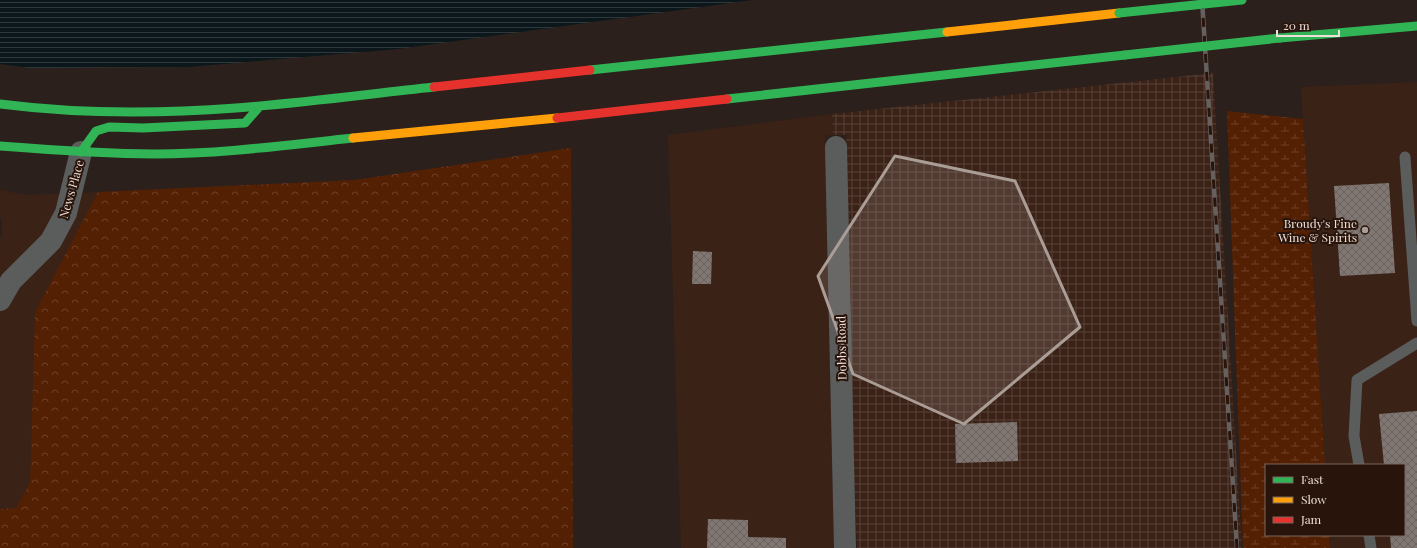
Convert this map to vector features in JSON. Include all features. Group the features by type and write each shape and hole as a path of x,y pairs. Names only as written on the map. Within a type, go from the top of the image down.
{"main road":[{"path":"0,104 85,112 156,112 260,106 1242,0"},
{"path":"0,146 81,152 155,154 242,150 552,118 1280,38 1417,26"},
{"path":"81,152 96,131 108,127 143,128 245,123 260,106"}],"street":[{"name":"Dobbs Road","path":"836,147 845,548"},
{"name":"News Place","path":"0,300 11,282 51,241 66,213 81,152"}],"lane":[{"path":"1405,157 1417,321"},
{"path":"1359,464 1354,436 1356,380 1417,343"},
{"path":"1369,536 1371,548"}],"highlighted area":[{"path":"895,156 1015,181 1080,327 964,424 853,374 818,276"}],"shaded area":[{"path":"0,0 752,0 398,49 188,67 30,68 0,64"},
{"path":"1213,73 1242,548 857,548 846,135 833,135 832,114"},
{"path":"1417,82 1417,548 1330,548 1329,536 1405,536 1405,464 1325,464 1301,87"},
{"path":"832,114 833,135 825,136 834,548 681,548 668,135"},
{"path":"0,190 26,195 98,192 35,312 30,483 16,508 0,509 0,238 2,236 2,219 0,218"}],"green space":[{"path":"1227,111 1303,119 1325,464 1265,464 1265,536 1329,536 1330,548 1243,548"},
{"path":"571,148 573,548 0,548 0,509 16,508 30,483 35,312 98,192 354,180"}],"building":[{"name":"Broudy's Fine Wine & Spirits","path":"1389,183 1395,273 1340,276 1334,186"},
{"path":"693,251 712,252 711,284 692,284"},
{"path":"1417,411 1417,548 1391,548 1390,536 1405,536 1405,464 1384,464 1379,414"},
{"path":"1017,422 1018,461 956,463 955,424"},
{"path":"708,519 748,520 748,537 786,538 786,548 707,548"}],"railway":[{"path":"1202,0 1237,548"}],"traffic: fast":[{"path":"1119,13 1242,0"},
{"path":"1280,38 1417,26"},
{"path":"590,70 947,32"},
{"path":"1125,55 1280,38"},
{"path":"727,99 1125,55"},
{"path":"0,104 59,110 118,112 206,110 261,106 434,87"},
{"path":"81,152 96,131 109,127 143,128 245,123 260,106"},
{"path":"0,146 96,153 179,154 254,149 353,138"}],"traffic: slow":[{"path":"947,32 1119,13"},
{"path":"353,138 557,118"}],"traffic: jam":[{"path":"434,87 590,70"},
{"path":"557,118 727,99"}],"place":[{"name":"Broudy's Fine Wine & Spirits","path":"1365,230"}]}
